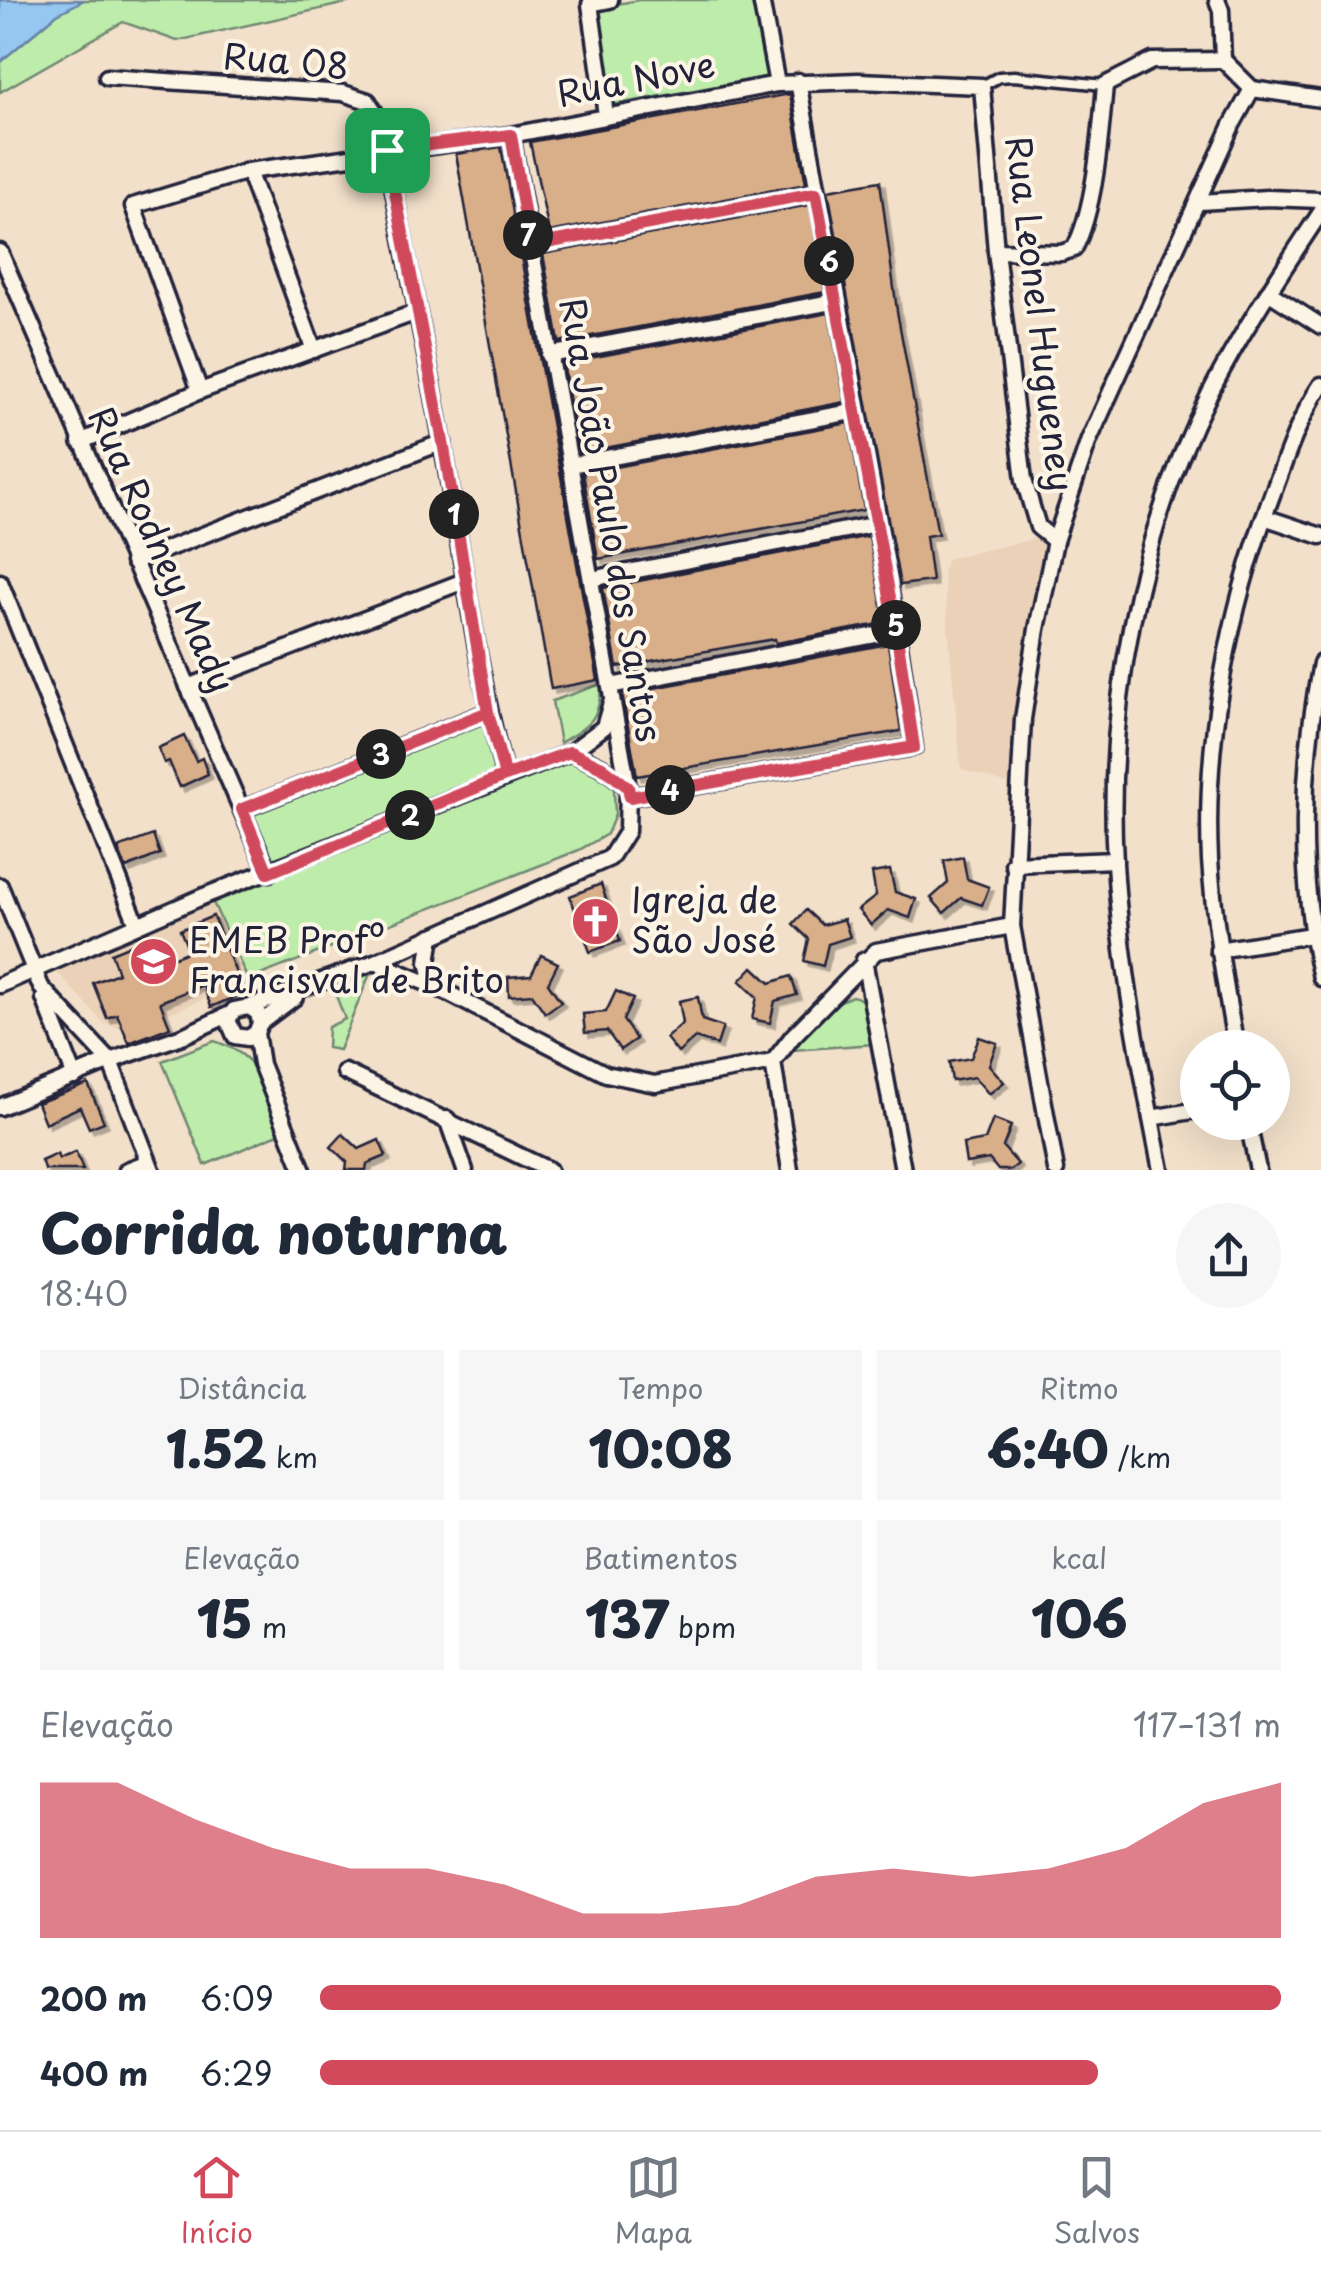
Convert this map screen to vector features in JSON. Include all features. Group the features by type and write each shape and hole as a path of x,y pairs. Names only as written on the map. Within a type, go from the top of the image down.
{"street":[{"path":"606,116 590,4 610,0"},
{"path":"761,0 777,84"},
{"path":"1216,0 1221,10 1224,60 1252,89 1321,98"},
{"path":"996,251 1061,253 1074,249 1088,204 1101,135 1105,85 1152,61 1224,60"},
{"name":"Rua 08","path":"107,76 343,93 368,101 383,126 443,442 488,712 505,776"},
{"path":"629,792 914,747 798,82"},
{"name":"Rua Nove","path":"200,391 133,206 248,170 511,135 777,84 982,86"},
{"name":"Rua Leonel Hugueney","path":"982,86 996,251 1024,480 1038,527 1055,541"},
{"path":"1056,1170 1012,926 1022,718 1055,541 1089,440 1252,89"},
{"name":"Rua João Paulo dos Santos","path":"511,135 629,792"},
{"path":"248,170 314,350"},
{"path":"530,246 816,193"},
{"path":"1199,202 1321,200"},
{"path":"1161,1170 1126,979 1114,860 1119,715 1134,624 1154,541 1180,461 1209,396 1268,292 1321,212"},
{"name":"Rua Rodney Mady","path":"0,252 268,873"},
{"path":"1268,292 1321,326"},
{"path":"549,355 837,301"},
{"path":"80,442 200,391 417,312"},
{"path":"1233,1030 1218,950 1210,857 1214,742 1220,693 1246,567 1293,440 1321,385"},
{"path":"570,465 856,411"},
{"path":"133,562 443,442"},
{"path":"1264,517 1321,536"},
{"path":"591,578 878,524"},
{"path":"0,582 136,924"},
{"path":"188,688 464,582"},
{"path":"0,985 136,924 570,752 604,728 611,692 896,630"},
{"path":"1321,663 1306,830 1311,934 1321,978"},
{"path":"242,809 488,712"},
{"path":"570,752 602,767 629,792"},
{"path":"0,1107 110,1061 186,1036 239,1007 374,962 610,858 626,831 629,792"},
{"path":"1013,864 1114,860"},
{"path":"0,886 75,1077"},
{"path":"374,962 434,986 606,1074 655,1084 773,1062 792,1036 876,951 1012,926"},
{"path":"1218,950 1311,934"},
{"path":"432,936 428,962 434,986"},
{"path":"864,960 903,1170"},
{"path":"186,1036 248,1032 308,987"},
{"path":"41,988 110,1061 150,1166 127,1170"},
{"path":"248,1007 258,1014 248,1032"},
{"path":"230,1014 230,1029 248,1032"},
{"path":"248,1032 303,1170"},
{"path":"773,1062 790,1170"},
{"path":"345,1072 549,1170"},
{"path":"1151,1118 1180,1113"},
{"path":"447,1119 466,1170"},
{"path":"1252,1140 1258,1170"}],"lane":[{"path":"982,86 998,76 1105,85"}],"shaded area":[{"path":"1042,537 1008,784 961,769 943,570 947,559"},
{"name":"EMEB Profº Francisval de Brito","path":"211,898 248,980 129,1030 104,1023 54,969"}],"green space":[{"path":"84,0 360,0 177,41 123,22 0,92 0,62 57,14"},
{"path":"639,0 759,0 772,76 612,105 595,8"},
{"path":"601,684 591,721 560,743 552,701"},
{"path":"487,717 499,771 273,863 250,811"},
{"path":"572,757 594,766 614,789 615,815 607,834 579,850 248,980 211,898"},
{"path":"373,966 339,1050 327,1048 328,1027 345,1019 332,985"},
{"path":"852,996 867,1008 874,1044 792,1050 834,1004"},
{"path":"214,1041 243,1055 253,1065 283,1132 205,1165 162,1061"}],"water":[{"path":"0,0 84,0 57,14 0,62"}],"building":[{"path":"790,94 806,184 549,232 530,142"},
{"path":"501,147 598,680 551,689 456,154"},
{"path":"880,181 897,311 938,534 926,536 932,581 900,585 828,190"},
{"path":"810,205 825,292 559,342 543,254"},
{"path":"829,313 845,402 579,453 563,363"},
{"path":"849,423 864,510 598,559 583,473"},
{"path":"869,536 885,623 617,667 603,588"},
{"path":"888,644 901,731 637,776 622,694"},
{"path":"184,736 196,761 202,758 208,774 180,787 169,761 164,763 158,748"},
{"path":"153,835 160,854 126,868 118,848"},
{"path":"963,857 967,879 989,887 982,905 961,898 944,913 931,898 948,883 944,861"},
{"path":"890,870 895,892 916,899 910,918 888,910 871,925 858,910 876,896 872,873"},
{"name":"Igreja de São José","path":"601,884 620,941 590,952 570,896"},
{"path":"806,910 822,925 844,919 850,937 828,944 823,966 804,961 809,939 793,924"},
{"path":"213,916 244,993 211,1007 203,985 160,1002 170,1027 129,1043 117,1014 107,1018 93,983 118,973 111,953 135,943 145,969 189,951 180,930"},
{"path":"541,955 558,963 548,983 561,1002 545,1013 532,994 509,996 508,977 531,975"},
{"path":"753,967 770,983 791,976 797,995 775,1001 770,1023 752,1019 757,997 740,981"},
{"path":"616,991 633,999 623,1020 636,1039 620,1050 607,1031 585,1033 583,1014 606,1012"},
{"path":"698,997 702,1020 723,1027 717,1045 695,1038 678,1053 666,1038 683,1023 679,1001"},
{"path":"979,1037 997,1043 989,1065 1004,1082 989,1094 974,1077 952,1081 949,1062 971,1058"},
{"path":"88,1084 104,1122 89,1128 80,1107 45,1123 37,1103"},
{"path":"993,1119 1011,1126 1003,1147 1018,1164 1011,1170 998,1170 989,1159 966,1163 963,1144 985,1140"},
{"path":"343,1134 359,1149 379,1140 386,1156 367,1164 366,1170 346,1170 347,1162 331,1147"},
{"path":"76,1152 83,1170 45,1170 41,1161 57,1154 59,1159"}],"place":[{"name":"Igreja de São José","path":"596,921"},
{"name":"EMEB Profº Francisval de Brito","path":"154,961"}],"route":[{"path":"387,150 443,442 488,712 505,776 268,873 242,809 488,712 505,776 570,752 602,767 628,787 630,797 914,747 816,193 530,246 511,135 387,150"}]}
